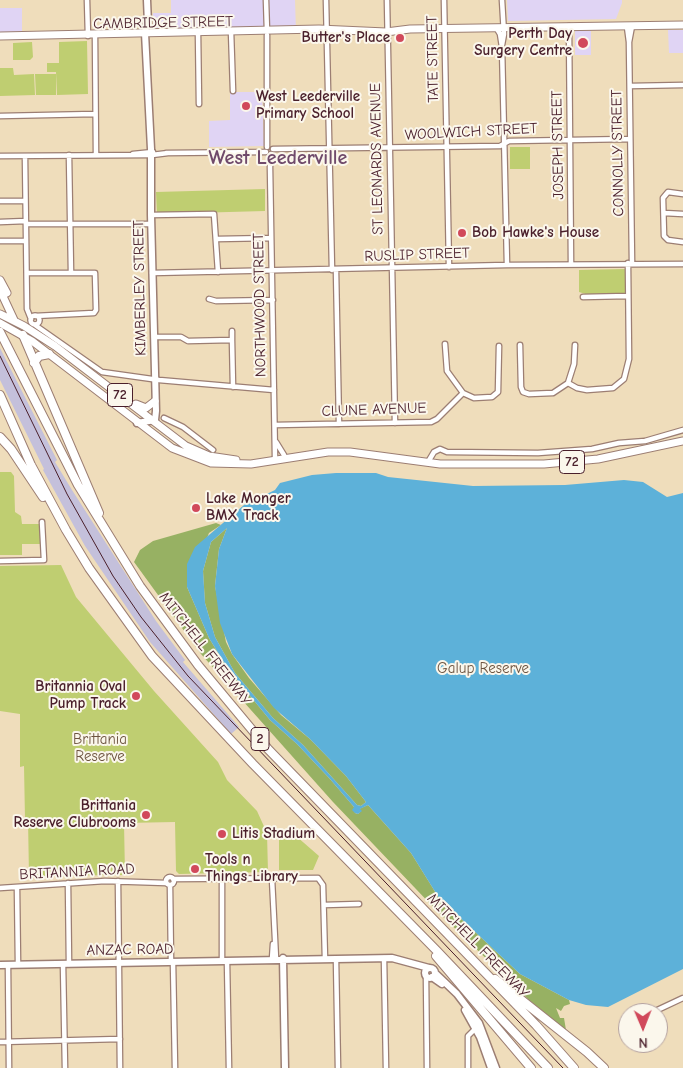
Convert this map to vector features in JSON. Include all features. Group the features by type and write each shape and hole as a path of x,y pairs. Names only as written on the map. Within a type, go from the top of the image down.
{"highway":[{"path":"20,327 106,531"},
{"name":"MITCHELL FREEWAY","path":"2,329 60,452 106,531 159,614 234,710 268,749 574,1068"},
{"path":"34,364 39,356 49,354"},
{"name":"2","path":"0,395 31,465 88,568 129,624 174,680 450,964 548,1068"},
{"path":"2,439 66,530"},
{"path":"385,898 477,1002 531,1068"},
{"path":"478,966 524,1000 604,1068"}],"main road":[{"name":"KIMBERLEY STREET","path":"147,0 156,418 153,420 152,428 156,436"},
{"name":"CAMBRIDGE STREET","path":"0,40 148,34 319,33 327,31 683,22"},
{"name":"CAMBRIDGE STREET","path":"602,25 683,25"},
{"name":"CAMBRIDGE STREET","path":"231,34 248,31 267,33"},
{"name":"CAMBRIDGE STREET","path":"0,36 91,36"},
{"path":"0,280 20,327"},
{"path":"0,290 20,327"},
{"path":"0,306 4,303 4,298"},
{"name":"72","path":"3,315 20,327 55,346 191,449 215,458 238,460 274,457 312,450 344,448 429,461"},
{"path":"2,329 20,327"},
{"name":"72","path":"2,329 20,327 49,354 172,448 189,456 217,464 252,464 328,452 350,452 429,461 513,465 566,462 625,454 683,441"},
{"path":"122,397 144,408 155,403"},
{"path":"137,422 153,420"},
{"path":"278,959 285,1068"},
{"name":"ANZAC ROAD","path":"261,961 278,959"},
{"name":"ANZAC ROAD","path":"0,965 261,961 278,959 401,959 419,966 457,994 478,1026 496,1068"},
{"name":"ANZAC ROAD","path":"478,1026 491,1068"}],"street":[{"path":"87,0 94,53 96,155"},
{"name":"NORTHWOOD STREET","path":"266,0 276,442 274,457"},
{"path":"326,0 339,424"},
{"name":"ST LEONARDS AVENUE","path":"386,0 395,423"},
{"name":"TATE STREET","path":"444,0 449,267"},
{"path":"502,0 501,28 507,265"},
{"name":"JOSEPH STREET","path":"569,26 571,264"},
{"name":"CONNOLLY STREET","path":"568,383 577,388 587,390 613,388 622,382 629,359 629,26"},
{"path":"198,34 199,104"},
{"path":"231,34 233,91"},
{"path":"630,86 683,85"},
{"path":"0,116 95,114"},
{"name":"WOOLWICH STREET","path":"0,156 500,146 509,141 630,139"},
{"path":"69,155 71,273"},
{"path":"25,156 28,304 36,318 49,333"},
{"path":"683,194 668,192 664,198 664,236 668,240 683,242"},
{"path":"0,201 26,201"},
{"path":"664,213 683,214"},
{"path":"151,215 214,214 218,272"},
{"path":"0,222 151,224"},
{"path":"217,239 271,238"},
{"path":"0,241 26,241"},
{"name":"RUSLIP STREET","path":"152,273 507,265 683,264"},
{"path":"27,273 95,272 95,312 49,315 36,318"},
{"path":"583,297 628,296"},
{"path":"209,299 216,301 273,300"},
{"path":"36,318 35,325 49,333 99,371 155,380 274,390"},
{"path":"232,331 233,387"},
{"path":"154,338 181,337 188,342 232,340"},
{"path":"445,344 447,371 463,393 474,398 489,397 497,394 498,346"},
{"path":"520,345 521,387 524,393 553,393 568,383 574,364 576,345"},
{"name":"CLUNE AVENUE","path":"275,426 434,421 463,393"},
{"path":"164,418 180,426 213,450"},
{"path":"173,436 180,426"},
{"path":"429,461 440,449 447,452 538,453 592,450 619,443 645,441 683,430"},
{"name":"NORTHWOOD STREET","path":"276,442 284,455"},
{"path":"0,561 44,560 42,522"},
{"name":"BRITANNIA ROAD","path":"0,888 118,881 170,882 318,878 322,880 324,904"},
{"path":"272,879 274,940 278,959"},
{"path":"222,880 229,1068"},
{"path":"118,881 120,1068"},
{"path":"170,882 175,1068"},
{"path":"65,1068 68,883"},
{"path":"17,888 18,964"},
{"path":"325,959 324,904 359,904"},
{"path":"384,958 386,1068"},
{"path":"336,959 338,1068"},
{"path":"8,965 9,1068"},
{"path":"427,1068 426,991 430,974"},
{"path":"668,1005 683,998"},
{"path":"468,1068 468,1036 478,1026"},
{"path":"0,1042 120,1039"}],"shaded area":[{"path":"171,0 295,0 296,32 153,29 153,13 171,13"},
{"path":"507,0 622,0 622,3 616,19 508,21"},
{"path":"0,8 22,8 22,32 0,32"},
{"path":"668,30 683,30 683,53 669,53"},
{"name":"Perth Day Surgery Centre","path":"575,31 591,31 591,55 575,55"},
{"name":"West Leederville Primary School","path":"230,92 262,92 264,146 209,147 209,121 230,120"},
{"path":"0,348 57,460 55,462 156,621 185,660 183,662 239,727 231,734 150,642 85,546 43,470 0,380"}],"green space":[{"path":"87,41 88,94 57,95 56,72 47,72 47,63 59,63 59,42"},
{"path":"32,42 33,57 30,60 13,60 13,43"},
{"path":"0,68 13,68 14,75 34,74 35,95 0,96"},
{"path":"35,74 56,74 56,95 36,95"},
{"path":"510,147 530,147 530,169 510,169"},
{"path":"265,189 265,211 157,214 156,192"},
{"path":"626,269 627,290 624,294 589,295 579,292 579,270"},
{"path":"0,472 11,472 14,476 15,512 21,516 22,524 40,524 40,544 22,544 22,555 0,555"},
{"path":"216,523 221,525 209,533 187,587 209,638 228,669 270,720 297,744 330,779 354,807 355,813 358,814 361,811 359,809 368,805 411,853 439,898 520,974 569,1000 570,1004 564,1006 561,1011 556,1008 560,1018 564,1018 566,1030 530,1001 436,910 333,802 201,654 134,562 140,550 153,541"},
{"path":"227,528 219,549 215,586 226,642 249,678 281,715 310,739 346,776 366,802 361,806 357,805 303,745 273,718 235,673 215,637 205,603 203,571 211,542"},
{"name":"Brittania Reserve","path":"61,565 76,597 154,691 218,762 227,780 257,811 267,833 268,872 179,874 176,871 175,822 124,823 125,875 29,876 28,819 25,819 24,766 20,767 20,714 0,711 0,566"},
{"path":"279,833 296,836 319,856 313,870 279,870"}],"water":[{"name":"Galup Reserve","path":"376,473 388,477 473,486 565,485 624,480 643,482 667,497 683,493 683,969 608,1007 586,1005 569,1000 520,974 439,898 411,853 368,805 360,809 362,811 358,814 352,810 354,807 330,779 297,744 270,720 228,669 209,638 187,587 187,564 195,547 244,505 275,490 280,483 312,475","holes":["227,528 219,549 215,586 220,623 232,654 274,708 310,739 346,776 366,802 361,806 357,805 303,745 273,718 235,673 215,637 205,603 203,571 211,542"]}],"railway":[{"path":"0,356 67,494 113,576 141,617 188,676 563,1068"}],"place":[{"name":"Butter's Place","path":"400,38"},
{"name":"Perth Day Surgery Centre","path":"583,43"},
{"name":"West Leederville Primary School","path":"246,106"},
{"name":"Bob Hawke's House","path":"462,233"},
{"name":"Lake Monger BMX Track","path":"196,508"},
{"name":"Britannia Oval Pump Track","path":"136,696"},
{"name":"Brittania Reserve Clubrooms","path":"146,815"},
{"name":"Litis Stadium","path":"222,834"},
{"name":"Tools n Things Library","path":"195,869"}],"district":[{"name":"West Leederville","path":"278,158"}]}
